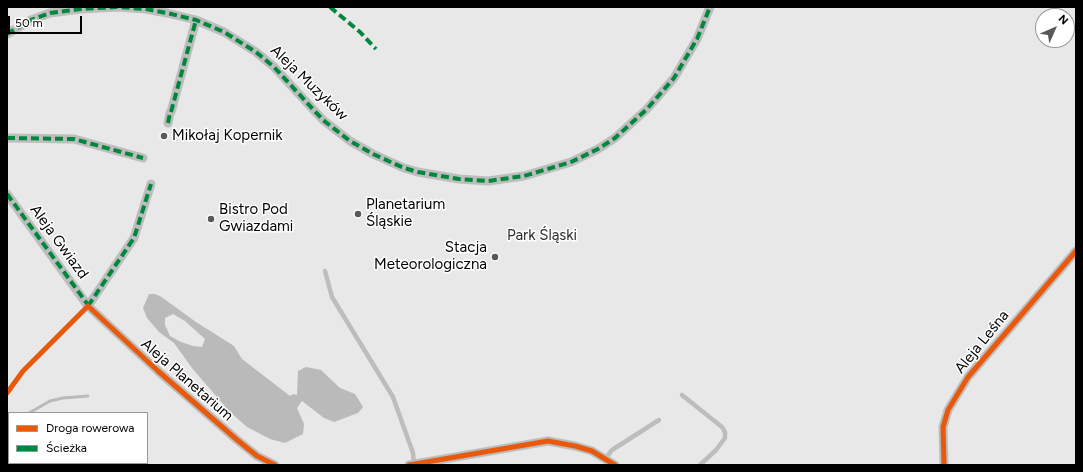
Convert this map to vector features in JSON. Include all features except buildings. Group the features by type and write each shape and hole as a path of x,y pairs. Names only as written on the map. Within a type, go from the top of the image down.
{"street":[{"name":"Aleja Muzyków","path":"7,34 31,20 50,14 94,8 117,7 146,9 196,20 224,32 256,52 274,67 323,120 350,141 373,154 404,168 418,172 488,182 524,176 571,162 598,149 615,138 647,109 674,78 697,39 710,7"},
{"path":"168,123 196,20"},
{"path":"7,138 74,139 143,158"},
{"path":"88,306 134,238 151,184"},
{"name":"Aleja Gwiazd","path":"7,194 88,306"},
{"name":"Aleja Leśna","path":"944,465 943,427 948,410 968,377 1076,251"},
{"name":"Aleja Planetarium","path":"88,306 158,371 236,439 257,456 274,465"},
{"path":"412,465 548,441 592,451 616,465"}],"lane":[{"path":"325,271 332,297 393,397 413,453 412,465"},
{"path":"682,395 722,427 725,432 725,438 700,465"},
{"path":"605,458 612,450 659,420"}],"green space":[{"name":"Park Śląski","path":"7,7 1076,7 1076,465 7,465"}],"shaded area":[{"path":"149,294 160,296 196,322 234,346 242,359 290,396 293,394 297,395 298,371 306,367 321,370 340,388 355,394 363,407 358,413 334,422 324,418 302,401 297,408 304,424 303,434 285,443 270,439 247,427 229,411 192,368 174,343 159,332 147,318 143,308","holes":["173,314 185,321 205,339 202,347 181,342 170,336 165,325 165,318"]}],"waterway":[{"path":"31,412 50,401 63,398 88,396"}],"marked path":[{"path":"7,34 31,20 50,13 81,9 117,7 146,9 196,20 224,32 256,52 274,67 323,120 350,141 373,154 404,168 418,172 459,179 488,181 524,176 571,162 598,149 615,138 647,109 674,78 697,39 710,7"},
{"path":"330,7 360,32 376,49"},
{"path":"171,112 196,20"},
{"path":"168,123 170,113"},
{"path":"7,138 74,139 143,158"},
{"path":"88,306 134,238 151,184"},
{"path":"7,194 91,309"}],"cycle path":[{"path":"944,465 943,427 948,410 968,377 1076,251"},
{"path":"7,393 23,371 88,306 158,371 236,439 257,456 275,465"},
{"path":"409,465 548,441 592,451 615,465"}],"place":[{"name":"Mikołaj Kopernik","path":"164,136"},
{"name":"Planetarium Śląskie","path":"358,214"},
{"name":"Bistro Pod Gwiazdami","path":"211,219"},
{"name":"Stacja Meteorologiczna","path":"495,257"}]}
